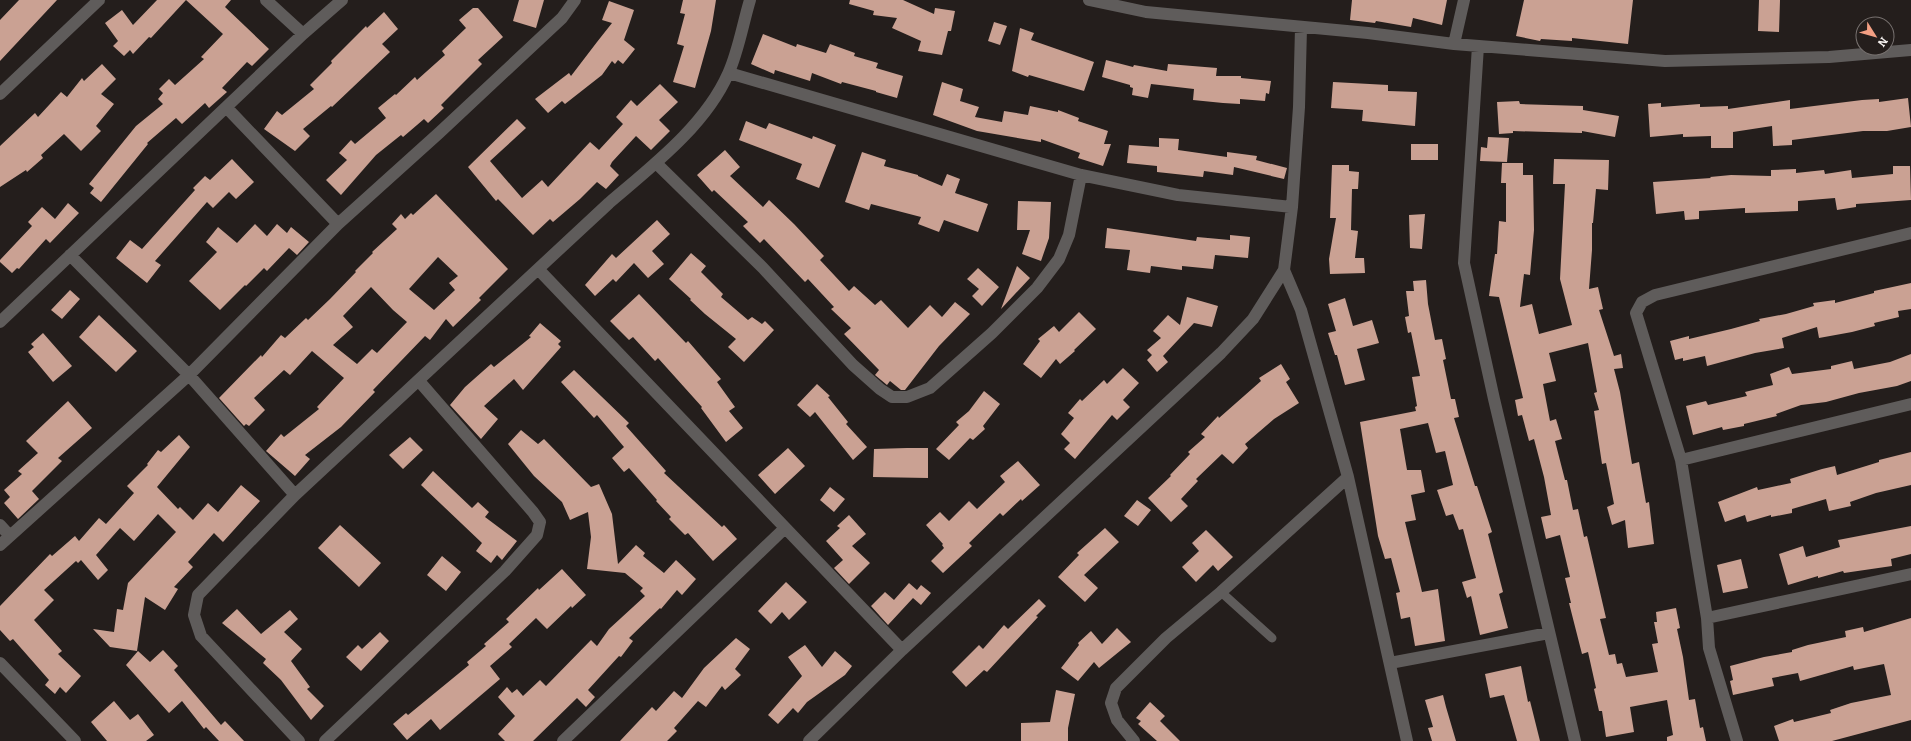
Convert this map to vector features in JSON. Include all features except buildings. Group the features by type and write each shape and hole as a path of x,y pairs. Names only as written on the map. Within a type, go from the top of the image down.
{"street":[{"path":"0,94 99,0"},
{"path":"266,0 303,34"},
{"path":"0,322 303,34 342,0"},
{"path":"0,545 189,375 338,224 439,133 562,18 575,0"},
{"path":"299,741 201,636 194,616 198,595 295,495 609,203 656,163 684,135 713,102 729,73 750,0"},
{"path":"1089,0 1146,12 1301,28 1368,33 1454,44 1665,61 1829,57 1911,50"},
{"path":"1454,44 1464,0"},
{"path":"809,741 902,650 1221,353 1253,319 1284,270 1292,207 1299,107 1301,28"},
{"path":"1478,46 1464,263 1494,399 1575,741"},
{"path":"729,73 1081,175 1178,195 1292,207"},
{"path":"226,108 338,224"},
{"path":"656,163 764,268 853,365 880,389 892,397 907,396 930,388 992,333 1037,288 1058,259 1069,235 1076,210 1081,175"},
{"path":"1737,741 1709,648 1707,618 1681,460 1636,313 1642,302 1655,295 1911,233"},
{"path":"70,255 189,375 295,495"},
{"path":"538,270 902,650"},
{"path":"1284,270 1301,310 1348,477 1408,741"},
{"path":"325,741 505,571 537,536 540,522 533,512 419,381"},
{"path":"1681,460 1911,404"},
{"path":"1134,741 1117,720 1110,703 1116,688 1166,638 1221,592 1348,477"},
{"path":"0,525 10,536"},
{"path":"563,741 785,528"},
{"path":"1707,618 1911,574"},
{"path":"1390,663 1549,633"},
{"path":"0,663 75,741"}],"lane":[{"path":"1221,592 1272,638"}]}
